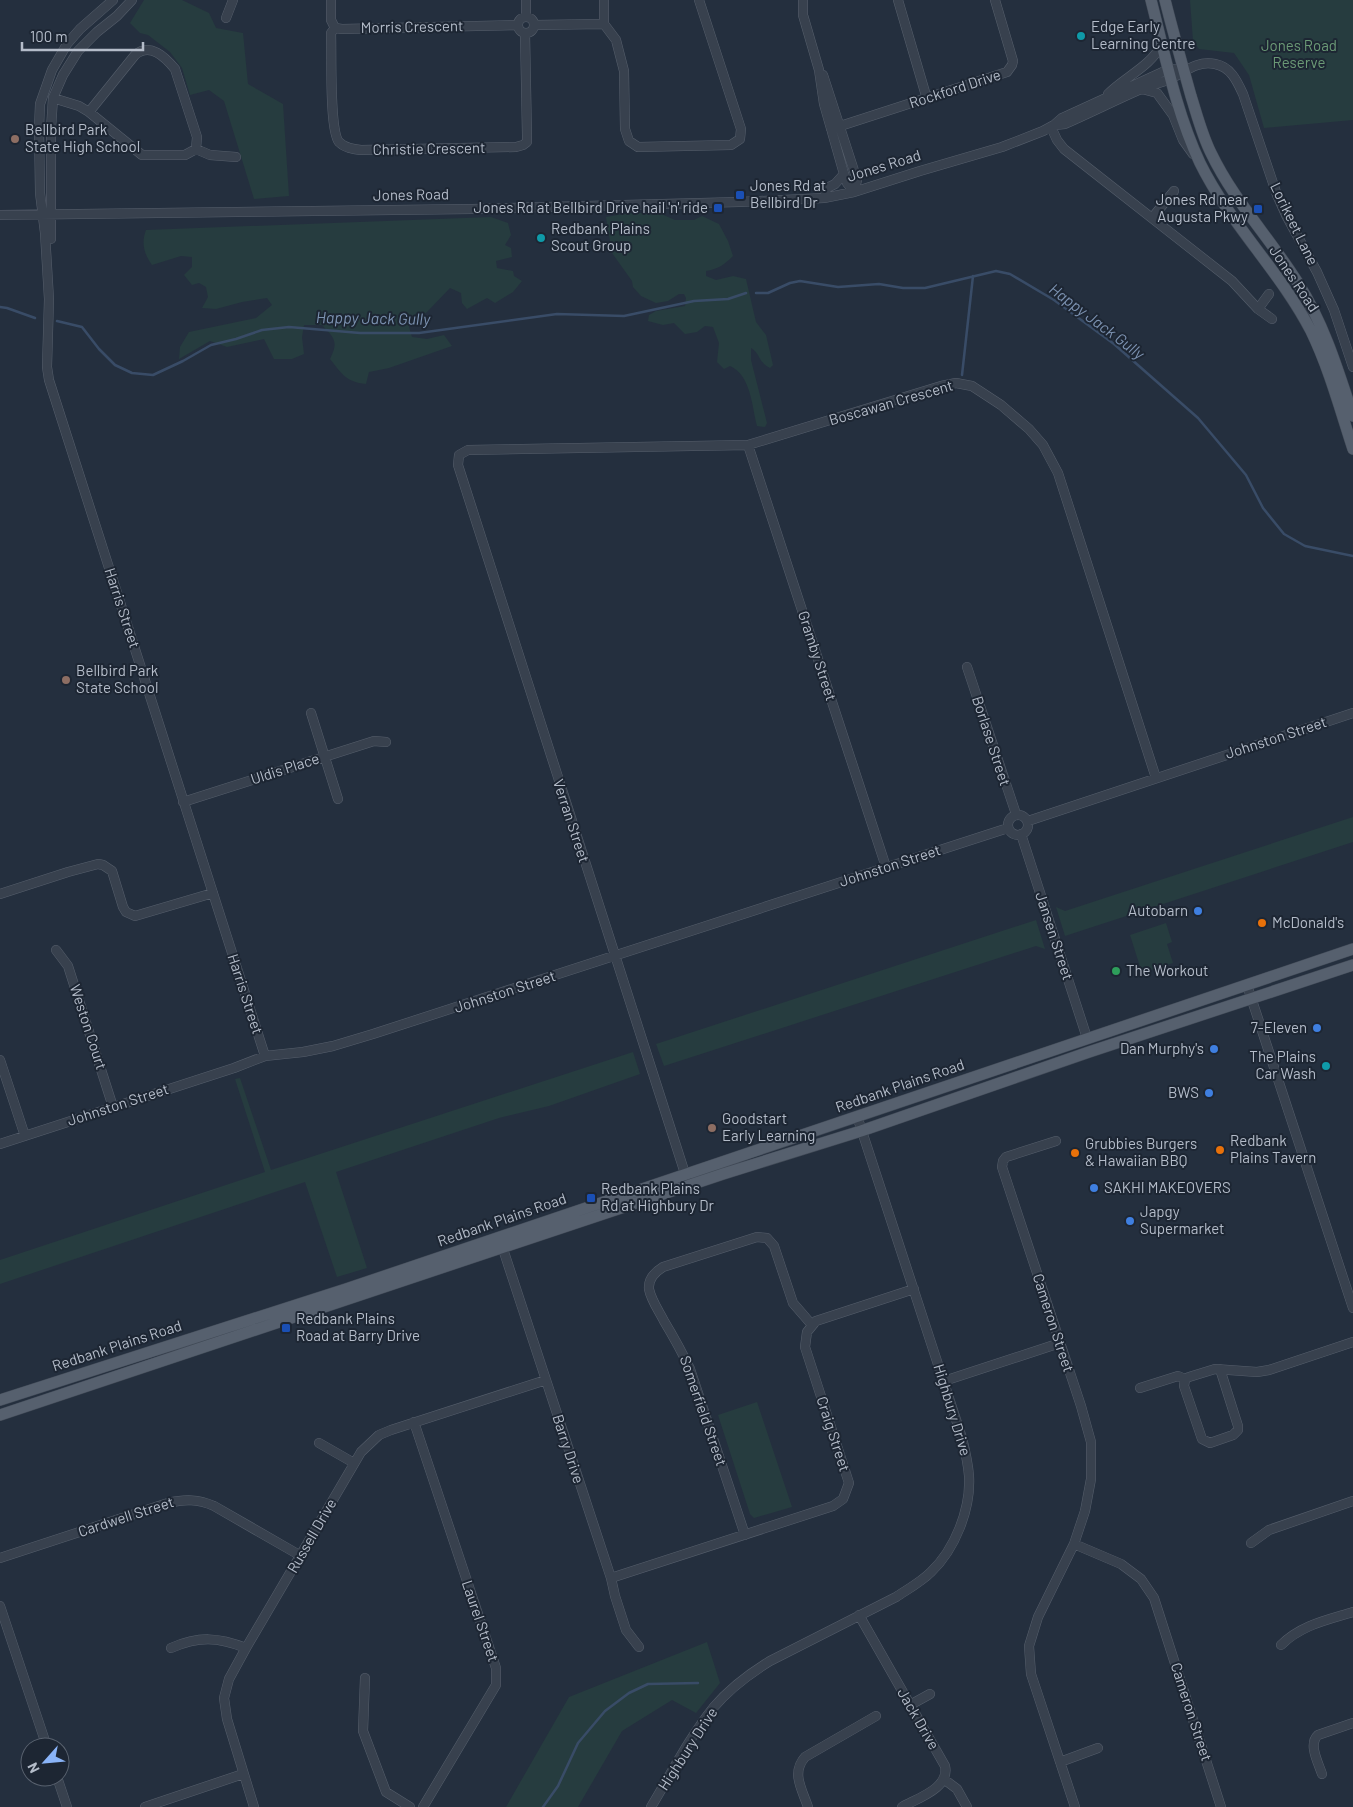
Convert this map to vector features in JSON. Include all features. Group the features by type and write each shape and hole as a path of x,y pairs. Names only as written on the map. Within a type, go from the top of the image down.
{"main road":[{"path":"1151,0 1170,74"},
{"path":"1165,0 1184,70"},
{"name":"Jones Road","path":"1184,70 1201,130 1211,153 1228,184 1297,282 1312,308 1333,357 1353,416"},
{"name":"Jones Road","path":"1170,74 1185,124 1200,162 1228,210 1277,277 1310,330 1327,368 1353,449"},
{"name":"Redbank Plains Road","path":"0,1400 355,1286 1353,949"},
{"path":"1314,962 1324,966 1353,956"},
{"name":"Redbank Plains Road","path":"0,1415 689,1186 861,1131 1089,1052 1353,965"},
{"path":"1039,1054 1047,1058 1084,1046 1089,1052"}],"street":[{"path":"46,214 38,128 40,104 45,87 52,70 67,44 80,29 113,0"},
{"path":"46,214 54,98 63,75 78,50 117,16 132,0"},
{"path":"226,18 233,0"},
{"path":"331,0 332,20 335,28"},
{"path":"526,0 526,16"},
{"path":"604,0 604,24 616,40 624,72 625,129 629,141 638,147 731,145 740,139 740,129 699,0"},
{"path":"804,0 803,15 819,70 824,78 836,128 844,174 847,183 854,192"},
{"path":"898,0 927,99"},
{"name":"Rockford Drive","path":"836,128 1004,75 1010,69 1013,61 995,0"},
{"path":"526,16 532,20 534,25 533,30 525,33 520,31 518,25 520,19 526,16"},
{"path":"534,25 604,24"},
{"name":"Morris Crescent","path":"335,28 518,25"},
{"name":"Christie Crescent","path":"335,28 331,33 333,127 339,142 352,149 361,150 516,147 523,145 527,142 525,33"},
{"path":"1104,98 1119,83 1153,58 1162,44"},
{"path":"89,112 135,55 143,49 150,49 175,69 197,137 196,149"},
{"name":"Lorikeet Lane","path":"1184,70 1206,64 1216,64 1225,68 1236,78 1277,195 1317,272 1334,310 1353,368"},
{"name":"Jones Road","path":"1053,126 1062,118 1104,98 1184,70"},
{"name":"Jones Road","path":"0,215 472,209 824,198 854,192 1002,148 1053,126 1065,124 1142,89 1170,74"},
{"path":"1142,89 1157,93 1174,115 1183,140 1200,162"},
{"path":"54,98 79,106 89,112 142,155 185,155 196,149"},
{"path":"1053,126 1057,140 1064,149 1232,281 1258,309 1272,319"},
{"path":"836,128 857,180 854,192"},
{"path":"196,149 210,155 236,157"},
{"path":"824,198 827,188 835,184 844,174"},
{"path":"1152,218 1174,191"},
{"name":"Harris Street","path":"46,214 49,299 47,367 52,394 265,1056"},
{"path":"1258,309 1269,294"},
{"name":"Boscawan Crescent","path":"459,455 468,450 748,445 956,383 972,386 1029,429 1043,445 1058,473 1156,778"},
{"name":"Gramby Street","path":"748,445 886,867"},
{"name":"Verran Street","path":"459,455 458,465 689,1186"},
{"name":"Borlase Street","path":"967,667 1016,814"},
{"path":"310,713 338,799"},
{"name":"Johnston Street","path":"1028,821 1353,713"},
{"name":"Uldis Place","path":"184,802 374,741 386,742"},
{"path":"1016,814 1023,816 1028,821 1027,829 1021,834 1014,834 1008,828 1009,820 1016,814"},
{"name":"Johnston Street","path":"0,1144 234,1068 265,1056 334,1046 1008,828"},
{"name":"Jansen Street","path":"1021,834 1087,1038"},
{"path":"0,894 98,864 112,871 123,907 126,912 135,916 213,893"},
{"name":"Weston Court","path":"56,950 68,966 114,1107"},
{"path":"1247,985 1353,1308"},
{"path":"0,1060 25,1136"},
{"name":"Highbury Drive","path":"651,1807 702,1724 714,1708 738,1684 750,1673 770,1661 896,1597 931,1572 944,1557 957,1533 966,1504 969,1471 962,1438 856,1116"},
{"name":"Cameron Street","path":"1056,1141 1006,1157 1002,1161 1002,1167 1081,1406 1091,1442 1091,1478 1085,1511 1074,1544 1038,1617 1029,1646 1031,1674 1075,1807"},
{"name":"Somerfield Street","path":"745,1535 690,1369 653,1300 649,1289 650,1280 655,1272 663,1267 757,1237 767,1238 774,1246 793,1303 812,1325"},
{"name":"Barry Drive","path":"503,1248 611,1578 626,1630 639,1647"},
{"path":"812,1325 914,1289"},
{"name":"Craig Street","path":"611,1578 833,1506 843,1499 849,1483 805,1347 807,1332 812,1325"},
{"path":"1220,1369 1238,1430 1233,1436 1210,1443 1202,1439 1184,1386 1189,1377 1206,1370 1220,1369 1257,1372 1269,1370 1353,1342"},
{"path":"944,1381 1060,1344"},
{"path":"1140,1388 1178,1376 1186,1380"},
{"name":"Russell Drive","path":"254,1807 227,1719 224,1698 229,1679 364,1448 379,1435 546,1380"},
{"name":"Laurel Street","path":"414,1422 496,1668 496,1685 423,1807"},
{"path":"319,1443 354,1464"},
{"name":"Cardwell Street","path":"0,1558 168,1503 186,1499 214,1506 301,1556"},
{"path":"1251,1543 1268,1530 1353,1501"},
{"name":"Cameron Street","path":"1074,1544 1121,1564 1141,1578 1154,1598 1221,1807"},
{"path":"0,1606 44,1737"},
{"path":"1281,1645 1302,1628 1353,1612"},
{"name":"Jack Drive","path":"859,1616 945,1766 947,1772 945,1780"},
{"path":"172,1648 203,1638 246,1648"},
{"path":"365,1678 363,1731 386,1792 410,1807"},
{"path":"910,1705 930,1694"},
{"path":"808,1807 797,1772 799,1764 806,1757 876,1716"},
{"path":"1322,1774 1313,1745 1314,1739 1318,1735 1353,1723"},
{"path":"1060,1762 1098,1748"},
{"path":"145,1807 244,1774"},
{"path":"902,1807 945,1780 957,1790 967,1807"},
{"path":"60,1787 67,1807"}],"green space":[{"path":"144,0 182,0 209,13 216,28 243,33 248,84 283,104 289,196 254,199 224,101 209,90 190,95 182,68 170,52 148,35 140,33 130,23"},
{"name":"Jones Road Reserve","path":"1190,0 1353,0 1353,120 1264,128 1249,75 1234,53 1199,49 1193,41"},
{"path":"630,213 659,213 675,220 694,220 702,216 719,224 733,256 721,266 706,271 706,276 716,280 733,276 746,279 756,322 766,335 773,365 770,368 766,365 751,348 751,360 767,423 765,427 757,426 750,392 737,370 730,366 724,369 717,362 719,343 713,327 705,326 697,332 685,334 674,323 663,325 648,321 649,315 656,311 685,306 686,298 684,294 679,294 668,301 656,303 641,296 633,287 632,281 612,253 606,217"},
{"path":"491,217 508,223 511,235 505,245 511,248 512,257 496,261 497,268 513,271 514,276 522,281 513,292 495,303 487,298 467,309 462,303 461,293 450,288 426,313 416,313 409,327 412,337 427,339 444,335 452,346 389,368 369,372 366,384 349,379 341,373 330,359 335,344 330,333 322,325 304,325 302,337 304,354 292,359 274,359 264,339 227,347 210,341 179,359 180,347 189,332 256,318 272,305 267,298 216,309 202,308 208,297 206,287 199,283 192,285 184,275 192,267 192,257 181,256 152,265 145,253 144,244 146,230"},
{"path":"1353,817 1353,842 1065,936 1056,907 1065,911"},
{"path":"1036,920 1045,949 1036,946 664,1066 656,1044"},
{"path":"1166,923 1172,942 1167,944 1173,963 1142,973 1130,935"},
{"path":"633,1052 640,1074 549,1106 499,1118 336,1172 367,1268 337,1277 305,1182 0,1284 0,1260 265,1172 235,1079 240,1078 271,1170"},
{"path":"757,1402 792,1507 754,1518 750,1514 718,1415"},
{"path":"707,1642 720,1683 696,1713 672,1700 622,1731 578,1807 506,1807 569,1697"}],"waterway":[{"name":"Happy Jack Gully","path":"756,293 768,293 790,283 800,281 838,287 879,284 903,288 925,288 996,271 1010,274 1054,300 1114,344 1198,418 1246,475 1263,508 1284,534 1305,546 1353,556"},
{"path":"962,375 973,276"},
{"name":"Happy Jack Gully","path":"57,321 82,327 99,349 115,365 132,373 153,375 211,345 262,330 289,327 360,333 419,333 557,314 624,316 694,301 728,299 746,293"},
{"name":"Happy Jack Gully","path":"0,307 35,318"},
{"path":"543,1807 558,1786 578,1743 605,1711 629,1693 648,1684 698,1683"}],"place":[{"name":"Edge Early Learning Centre","path":"1081,36"},
{"name":"Bellbird Park State High School","path":"15,139"},
{"name":"Jones Rd at Bellbird Dr","path":"740,195"},
{"name":"Jones Rd at Bellbird Drive hail 'n' ride","path":"718,208"},
{"name":"Jones Rd near Augusta Pkwy","path":"1258,209"},
{"name":"Redbank Plains Scout Group","path":"541,238"},
{"name":"Bellbird Park State School","path":"66,680"},
{"name":"Autobarn","path":"1198,911"},
{"name":"McDonald's","path":"1262,923"},
{"name":"The Workout","path":"1116,971"},
{"name":"7-Eleven","path":"1317,1028"},
{"name":"Dan Murphy's","path":"1214,1049"},
{"name":"The Plains Car Wash","path":"1326,1066"},
{"name":"BWS","path":"1209,1093"},
{"name":"Goodstart Early Learning","path":"712,1128"},
{"name":"Redbank Plains Tavern","path":"1220,1150"},
{"name":"Grubbies Burgers & Hawaiian BBQ","path":"1075,1153"},
{"name":"SAKHI MAKEOVERS","path":"1094,1188"},
{"name":"Redbank Plains Rd at Highbury Dr","path":"591,1198"},
{"name":"Japgy Supermarket","path":"1130,1221"},
{"name":"Redbank Plains Road at Barry Drive","path":"286,1328"}]}
